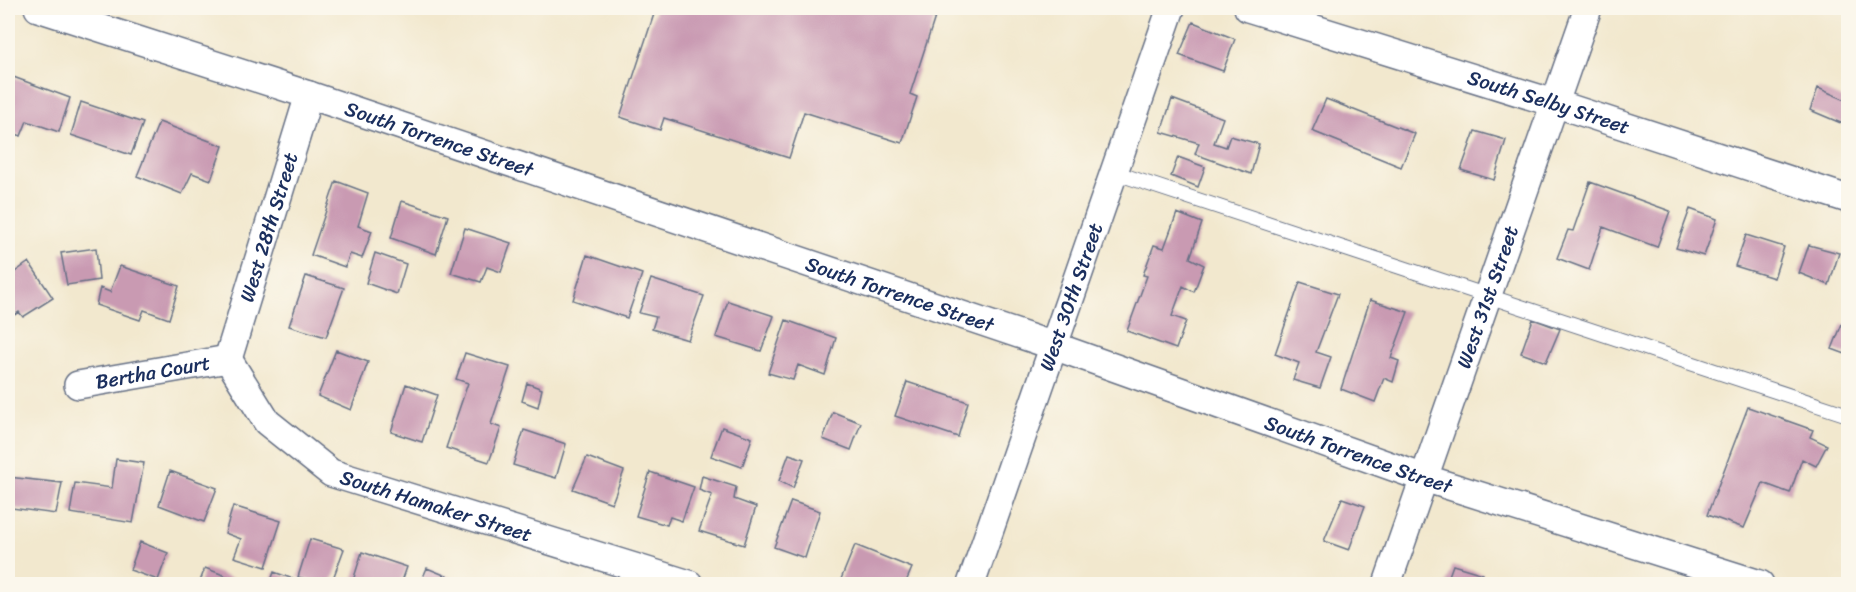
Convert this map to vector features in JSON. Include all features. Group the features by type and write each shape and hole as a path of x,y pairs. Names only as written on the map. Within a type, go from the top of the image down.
{"street":[{"name":"South Torrence Street","path":"38,8 309,95 1054,346 1424,478 1760,585"},
{"name":"West 30th Street","path":"971,585 1171,8"},
{"name":"South Selby Street","path":"1248,8 1554,103 1848,199"},
{"name":"West 31st Street","path":"1388,585 1588,8"},
{"name":"West 28th Street","path":"228,358 309,95"},
{"name":"Bertha Court","path":"78,385 228,358"},
{"name":"South Hamaker Street","path":"228,358 267,423 331,473 689,585"}],"lane":[{"path":"1113,172 1848,415"}],"building":[{"path":"656,8 938,8 910,94 917,97 902,143 804,112 789,158 664,118 660,130 620,117"},
{"path":"1193,22 1235,39 1223,71 1179,55"},
{"path":"8,75 70,98 59,132 27,121 21,136 8,131"},
{"path":"1818,88 1848,101 1848,126 1810,110"},
{"path":"1172,99 1223,118 1214,143 1226,147 1230,136 1259,144 1251,174 1195,154 1199,143 1161,132"},
{"path":"1326,99 1415,134 1401,167 1312,131"},
{"path":"81,102 143,123 131,155 71,135"},
{"path":"159,122 223,146 211,180 192,173 182,194 137,176"},
{"path":"1475,131 1506,140 1494,180 1461,170"},
{"path":"1178,157 1205,167 1198,187 1171,176"},
{"path":"336,181 368,193 358,226 372,231 362,258 350,254 345,267 311,255"},
{"path":"1590,182 1670,211 1657,247 1603,227 1589,270 1557,258 1568,230 1573,231"},
{"path":"402,201 448,216 436,254 391,238"},
{"path":"1690,209 1717,219 1704,256 1676,248"},
{"path":"1177,213 1202,223 1190,258 1204,265 1194,292 1183,286 1172,316 1186,321 1176,349 1127,331 1147,276 1143,275 1154,245 1164,248"},
{"path":"465,228 511,243 501,272 487,267 481,282 451,273"},
{"path":"1746,235 1784,247 1774,278 1735,266"},
{"path":"1809,245 1839,253 1829,285 1799,273"},
{"path":"96,248 99,280 67,285 61,253"},
{"path":"375,253 406,264 397,294 366,283"},
{"path":"587,255 642,274 627,318 573,300"},
{"path":"29,262 53,298 23,317 19,312 8,319 8,277"},
{"path":"120,266 179,286 169,319 144,310 140,320 96,305 100,288 110,292"},
{"path":"306,276 344,288 326,337 289,326"},
{"path":"651,279 704,296 688,340 652,329 656,317 639,313"},
{"path":"1300,282 1338,294 1316,352 1331,357 1320,388 1293,380 1299,363 1275,354"},
{"path":"1370,300 1408,312 1391,358 1399,361 1393,382 1384,378 1375,402 1341,389"},
{"path":"728,301 774,316 761,351 716,337"},
{"path":"1533,319 1560,329 1546,362 1521,353"},
{"path":"786,320 836,338 825,375 798,365 793,380 768,373"},
{"path":"1842,324 1848,326 1848,355 1832,349"},
{"path":"336,350 368,362 351,410 318,396"},
{"path":"465,353 510,367 491,424 501,428 489,462 446,448 468,383 456,379"},
{"path":"907,382 968,402 958,437 895,416"},
{"path":"527,383 542,389 538,407 522,401"},
{"path":"406,384 437,395 422,442 391,432"},
{"path":"1748,407 1813,430 1810,437 1827,445 1816,466 1802,459 1790,493 1763,483 1744,528 1707,515"},
{"path":"833,412 861,423 851,450 823,439"},
{"path":"722,427 752,438 742,467 711,456"},
{"path":"524,430 566,444 556,478 513,465"},
{"path":"789,454 804,459 793,488 779,481"},
{"path":"587,457 624,471 612,503 573,489"},
{"path":"116,459 144,463 133,523 70,513 75,483 112,488"},
{"path":"170,471 217,488 204,522 159,505"},
{"path":"650,472 694,487 682,521 670,517 667,525 636,516"},
{"path":"702,476 736,487 734,499 756,507 744,545 699,531 712,495 699,490"},
{"path":"8,477 62,483 56,514 12,508 10,520 8,520"},
{"path":"1342,498 1365,506 1349,550 1324,541"},
{"path":"791,501 820,511 805,558 774,547"},
{"path":"233,506 281,521 266,567 234,557 241,539 225,533"},
{"path":"310,539 344,549 331,584 298,577"},
{"path":"140,542 168,553 158,580 130,570"},
{"path":"855,545 912,568 905,584 839,584"},
{"path":"362,552 407,567 401,584 352,584"},
{"path":"1453,565 1483,574 1479,584 1446,584"},
{"path":"205,568 234,579 231,584 199,584"},
{"path":"427,568 466,584 420,584"},
{"path":"274,572 293,579 291,584 270,584"}]}
